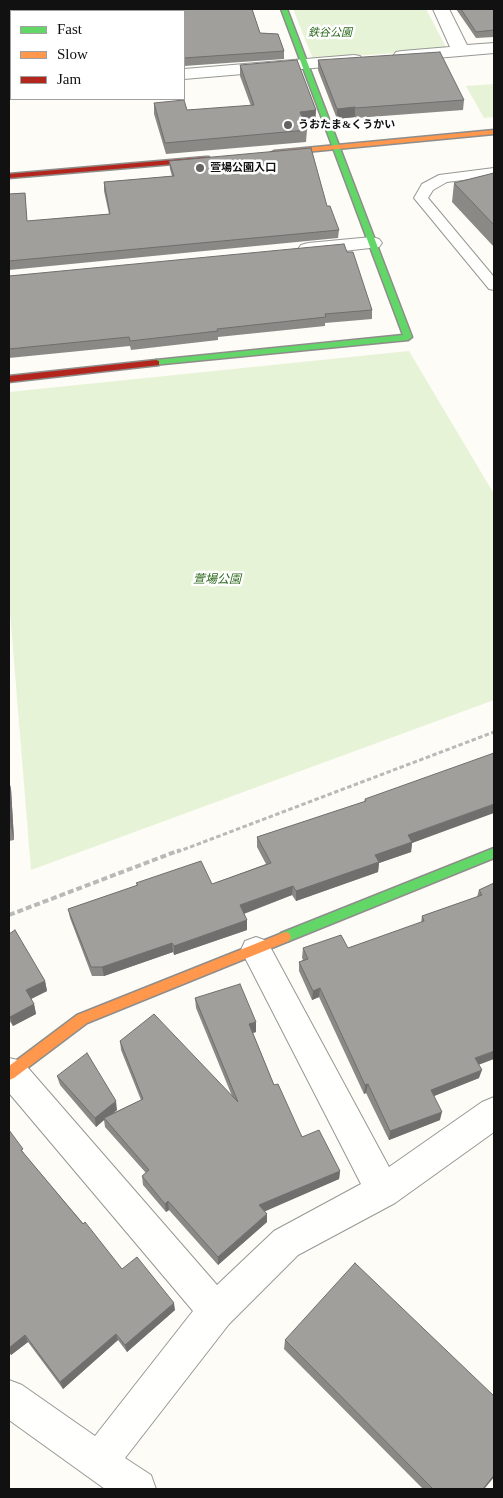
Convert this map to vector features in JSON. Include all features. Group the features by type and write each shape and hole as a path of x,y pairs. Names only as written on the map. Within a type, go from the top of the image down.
{"street":[{"path":"9,379 408,337 284,9"},
{"path":"441,9 461,51"},
{"path":"185,74 494,48"},
{"path":"266,154 494,132"},
{"path":"9,176 216,158"},
{"path":"293,250 372,243"},
{"path":"216,1311 10,1073 82,1019 494,852"},
{"path":"256,950 382,1191"},
{"path":"99,1461 216,1311 286,1243 382,1191 494,1113"},
{"path":"9,1398 137,1489"}],"lane":[{"path":"494,172 444,178 427,187 421,198 494,286"}],"path":[{"path":"9,915 494,732"}],"green space":[{"name":"鉄谷公園","path":"293,9 426,9 447,49 313,59"},
{"path":"494,84 494,117 484,118 466,86"},
{"name":"萱場公園","path":"409,351 494,494 494,700 31,870 9,600 9,392"}],"building":[{"path":"9,9 252,9 260,33 278,34 284,51 185,58 185,10 10,10 9,45"},
{"path":"461,9 494,9 494,30 476,32"},
{"path":"440,52 464,100 337,109 318,60"},
{"path":"297,60 316,110 300,112 307,130 165,143 154,103 184,100 187,110 254,105 240,65"},
{"path":"311,148 327,206 330,206 339,230 9,261 9,194 25,193 27,221 110,214 104,182 174,176 169,161"},
{"path":"494,173 494,225 454,183"},
{"path":"344,244 347,252 353,252 372,310 325,314 326,317 130,341 129,337 9,349 9,276"},
{"path":"494,753 494,804 408,835 412,842 375,855 379,862 296,891 293,886 240,905 247,920 174,946 172,943 102,967 91,967 68,909 201,861 212,884 271,863 257,837 366,801 365,799"},
{"path":"9,793 11,827 9,828"},
{"path":"494,883 494,1051 475,1058 482,1070 431,1090 442,1112 390,1131 368,1084 365,1085 320,988 313,991 299,962 308,959 303,948 341,935 348,948 424,921 422,916 482,895 479,890"},
{"path":"15,930 45,981 26,990 34,1004 10,1017 9,934"},
{"path":"240,984 256,1022 249,1024 274,1085 278,1084 302,1137 319,1130 340,1171 259,1205 267,1214 218,1257 168,1201 165,1204 142,1176 149,1170 104,1118 143,1099 120,1041 154,1014 238,1102 195,998"},
{"path":"87,1053 116,1101 95,1118 57,1076"},
{"path":"9,1130 23,1149 21,1150 83,1224 85,1222 122,1269 137,1257 174,1303 125,1345 116,1334 60,1382 25,1335 9,1348"},
{"path":"355,1263 494,1396 494,1475 483,1489 433,1489 285,1340"}],"traffic: fast":[{"path":"156,363 408,337 284,9"},
{"path":"285,937 494,853"}],"traffic: slow":[{"path":"274,153 494,132"},
{"path":"9,1074 82,1019 285,937"}],"traffic: jam":[{"path":"9,176 206,159"},
{"path":"9,379 156,363"}],"place":[{"name":"うおたま&くうかい","path":"288,125"},
{"name":"萱場公園入口","path":"200,168"}]}
